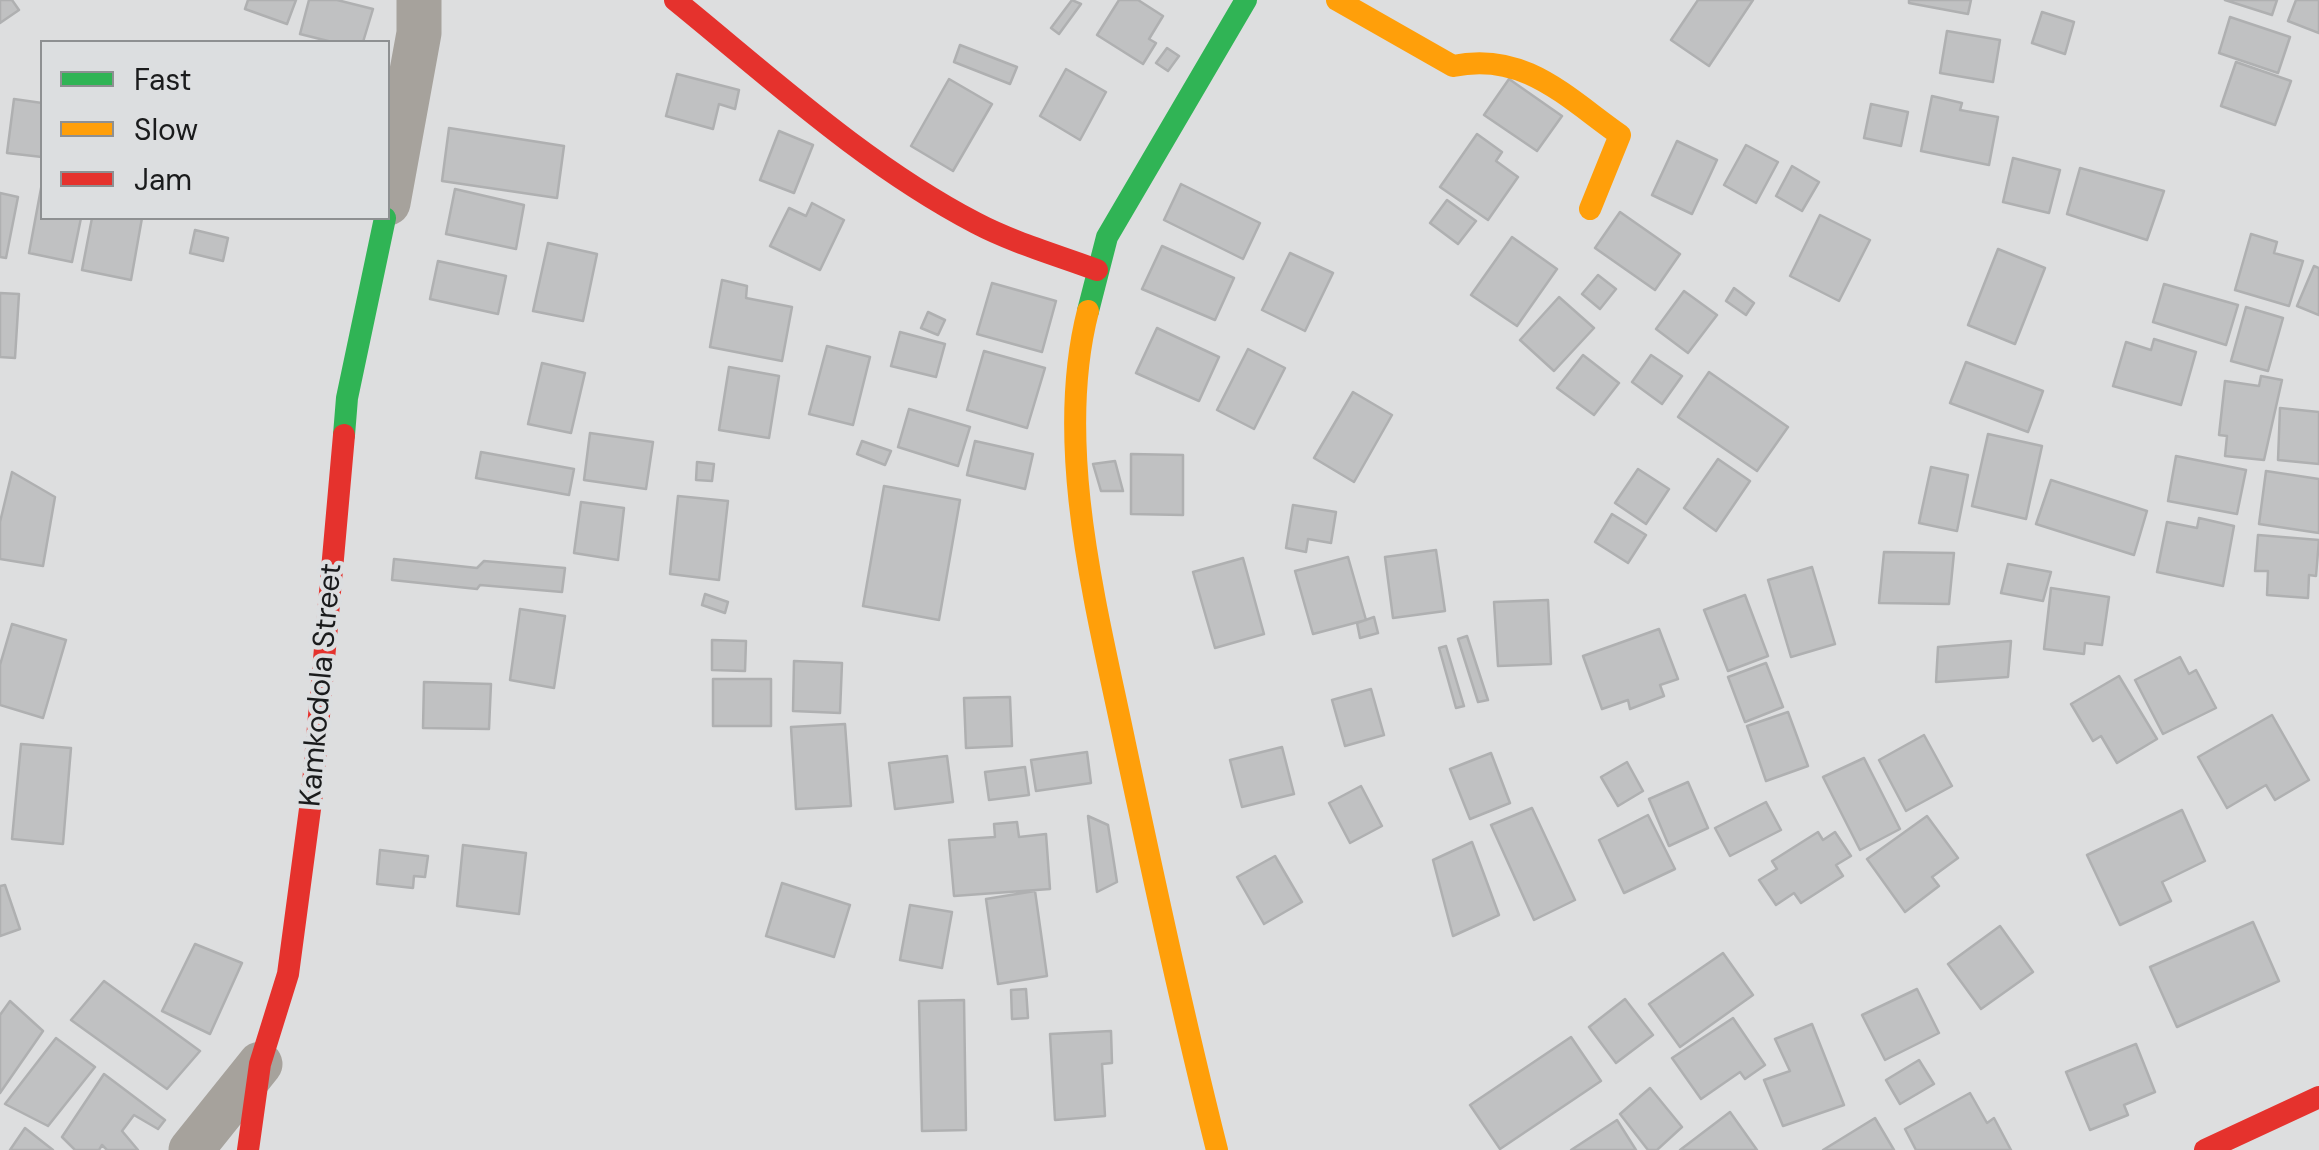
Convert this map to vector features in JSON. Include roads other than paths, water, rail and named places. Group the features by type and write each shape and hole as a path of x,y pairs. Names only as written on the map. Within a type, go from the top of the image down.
{"street":[{"path":"390,192 419,34 419,0"},
{"path":"675,0 852,144 905,182 980,225 1097,270"},
{"path":"1217,1150 1177,993 1090,574 1073,419 1082,334 1107,236 1246,0"},
{"path":"1338,0 1453,66 1481,60 1530,71 1620,135 1590,209"},
{"name":"Kamkodola Street","path":"248,1150 260,1064 288,974 312,794 347,398 385,220"},
{"path":"191,1150 260,1064"},
{"path":"2206,1150 2319,1097"}]}
